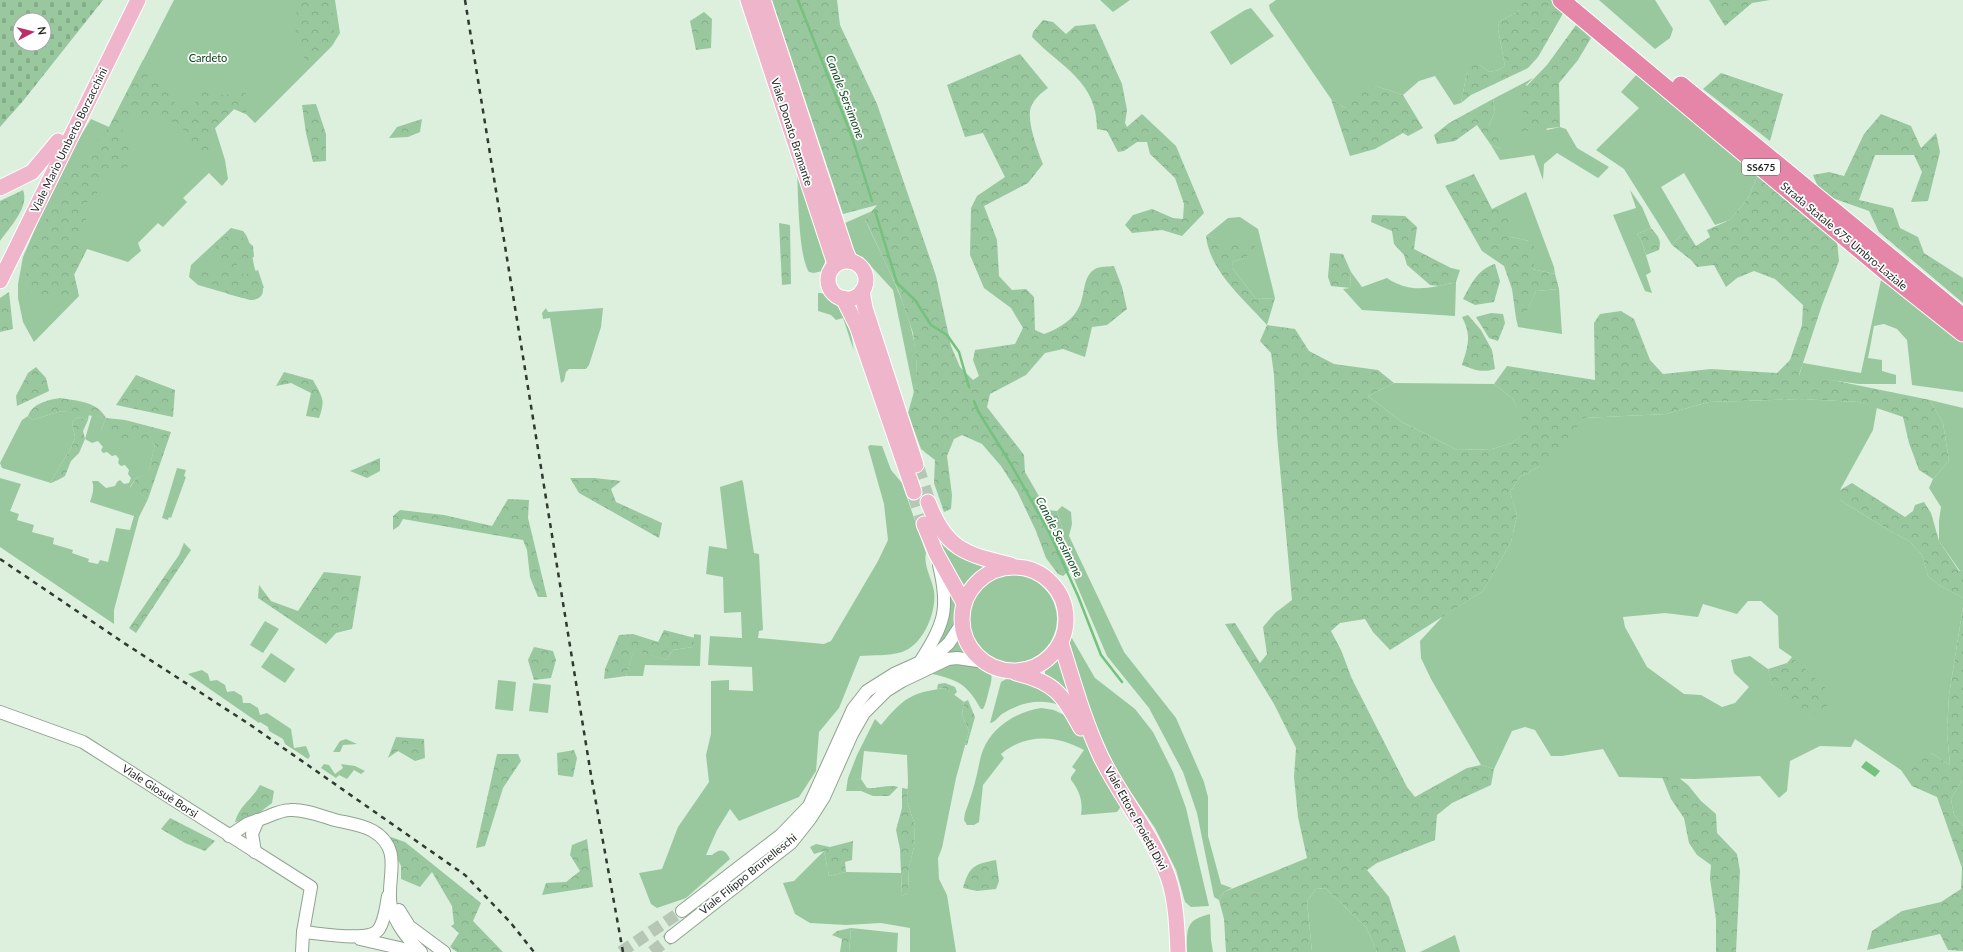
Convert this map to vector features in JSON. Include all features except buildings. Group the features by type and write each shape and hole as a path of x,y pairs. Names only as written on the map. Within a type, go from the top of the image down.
{"highway":[{"name":"Strada Statale 675 Umbro-Laziale","path":"1561,0 1885,271 1963,332"},
{"name":"Strada Statale 675 Umbro-Laziale","path":"1579,0 1963,317"}],"main road":[{"name":"Viale Mario Umberto Borzacchini","path":"0,258 127,0"},
{"name":"Viale Mario Umberto Borzacchini","path":"0,280 138,0"},
{"name":"Viale Donato Bramante","path":"748,0 835,264"},
{"name":"Viale Donato Bramante","path":"763,0 850,261"},
{"path":"0,188 32,172 58,141"},
{"path":"842,261 850,261 861,266 866,275 865,286 862,292 854,298 844,298 836,295 829,286 830,272 835,264 842,261"},
{"path":"862,292 865,308 916,465"},
{"path":"844,298 857,326 914,492"},
{"path":"928,502 936,522 947,538 958,548 981,558 1014,566 1026,567 1038,571 1048,578 1058,589 1064,601 1067,615 1066,629 1061,642 1052,656 1039,666 1023,671 1007,671 984,662 973,652 965,638 962,623 964,603 971,588 983,576 997,569 1014,566"},
{"path":"924,524 936,553 964,603"},
{"name":"Viale Ettore Proietti Divi","path":"1061,642 1086,720 1101,756 1146,833 1168,878 1176,914 1178,952"},
{"name":"Viale Ettore Proietti Divi","path":"1007,671 1036,677 1056,690 1070,706 1095,752 1101,756"}],"street":[{"path":"920,663 938,633 944,613 945,588 936,553"},
{"name":"Viale Filippo Brunelleschi","path":"682,911 781,835 809,806 853,709 868,691 894,674 936,655 949,643 962,623"},
{"name":"Viale Filippo Brunelleschi","path":"671,938 791,842 810,819 824,797 852,734 864,713 886,691 902,681 948,659 956,658 984,662"},
{"name":"Viale Giosuè Borsi","path":"0,712 83,742 311,887 303,932"},
{"path":"229,836 248,824 290,810 304,811 372,830 382,837 387,844 392,858 394,897 400,912 409,926 444,952"},
{"path":"255,852 252,834 258,820"},
{"path":"302,952 303,932 349,936 369,936 379,929 382,922 392,874"},
{"path":"392,874 390,896 394,914 401,930 421,952"},
{"path":"349,936 411,952"}],"green space":[{"path":"0,0 103,0 23,101 0,127"},
{"name":"Cardeto","path":"174,0 335,0 340,33 332,46 255,123 246,114 234,109 215,128 225,160 228,179 222,186 209,173 183,198 187,202 163,227 158,223 138,243 141,251 128,262 87,249 74,274 79,296 34,342 23,322 18,298 18,284 23,257 62,166 91,119 109,127"},
{"path":"298,0 332,0 334,35 309,67 300,49 296,35 295,28"},
{"path":"772,0 837,0 840,25 877,104 936,276 951,346 960,367 973,380 979,376 973,360 975,350 1015,344 1023,328 1011,308 984,288 970,255 971,208 977,196 1005,177 983,133 965,137 947,85 1020,54 1048,88 1034,101 1030,112 1033,136 1043,164 1028,183 984,206 997,240 999,276 1012,290 1026,289 1034,297 1035,330 1044,334 1060,327 1074,315 1082,300 1086,280 1091,272 1097,268 1114,266 1122,287 1127,309 1107,325 1092,327 1085,357 1063,349 1045,353 1026,375 990,394 987,407 1024,455 1025,472 1047,510 1057,511 1064,535 1058,541 1071,569 1063,576 1058,574 1046,558 1036,531 1017,491 1001,466 982,444 962,435 954,439 947,456 952,495 951,509 944,512 934,483 935,460 921,449 908,413 915,388 917,367 913,333 899,292 865,219 877,205 843,214"},
{"path":"1100,0 1130,0 1113,12"},
{"path":"1276,0 1520,0 1520,10 1499,22 1498,29 1505,66 1499,70 1489,72 1480,65 1467,72 1461,103 1454,105 1435,76 1419,81 1403,95 1376,86 1345,108 1331,99 1270,10 1269,5"},
{"path":"1520,0 1551,0 1565,10 1538,57 1528,68 1471,95 1461,103 1467,72 1474,64 1480,65 1489,72 1499,70 1505,66 1498,29 1499,22 1520,10"},
{"path":"1599,0 1655,0 1673,29 1670,38 1655,49"},
{"path":"1709,0 1770,0 1752,3 1725,26"},
{"path":"1251,8 1274,36 1231,65 1210,32 1245,10"},
{"path":"704,12 712,19 711,48 696,50 690,21"},
{"path":"1043,20 1053,22 1066,34 1075,26 1095,24 1122,84 1127,110 1125,123 1127,127 1142,114 1176,146 1204,213 1182,236 1162,230 1132,233 1125,225 1133,215 1152,209 1173,218 1183,219 1184,204 1175,178 1150,154 1147,142 1137,142 1124,151 1118,152 1107,131 1097,129 1091,99 1084,87 1066,67 1032,37 1033,32"},
{"path":"1576,25 1591,38 1578,60 1559,83 1560,127 1517,132 1524,108 1517,96 1547,65"},
{"path":"143,60 150,61 147,80 172,87 175,104 195,112 196,91 208,85 222,95 246,93 246,114 234,109 210,133 209,151 197,150 194,148 189,142 182,127 153,112 143,118 131,115 126,119 122,132 131,154 127,168 105,175 96,195 87,202 89,213 78,239 87,249 74,275 78,292 57,299 28,294 26,275 33,245 75,160 83,164 84,157 109,127"},
{"path":"1639,72 1768,177 1757,177 1748,198 1730,220 1715,225 1684,173 1661,187 1686,230 1672,245 1624,169 1596,150 1639,108 1621,92"},
{"path":"1721,73 1783,94 1770,141 1703,89"},
{"path":"1533,78 1526,85 1547,130 1560,127 1566,129 1577,148 1609,167 1598,178 1557,153 1544,164 1543,180 1534,155 1500,160 1491,145 1501,149 1489,125 1495,112 1493,99"},
{"path":"1376,86 1403,95 1423,128 1408,136 1403,133 1375,149 1350,156 1331,99 1345,108 1359,89"},
{"path":"1493,99 1495,112 1489,125 1497,136 1501,149 1491,145 1477,125 1455,141 1437,144 1434,135 1449,123"},
{"path":"316,104 326,134 326,161 313,162 306,133 302,105"},
{"path":"1881,114 1911,126 1921,148 1936,133 1940,152 1928,201 1911,202 1922,172 1914,155 1875,155 1859,200 1893,208 1900,228 1918,237 1924,253 1963,278 1963,303 1879,232 1869,211 1821,194 1813,175 1829,172 1844,176 1864,134"},
{"path":"422,119 420,132 408,137 389,138 397,127"},
{"path":"797,165 828,253 822,271 814,273 809,272 805,264 803,252 799,221"},
{"path":"1474,174 1492,209 1507,212 1511,237 1529,241 1539,252 1532,269 1555,274 1559,289 1536,291 1525,316 1516,318 1512,289 1504,266 1482,251 1445,186"},
{"path":"1757,177 1768,177 1837,242 1839,261 1822,305 1799,375 1817,377 1930,400 1943,423 1949,461 1933,479 1919,470 1909,443 1903,417 1859,402 1799,399 1709,402 1666,414 1583,418 1562,447 1538,467 1520,477 1510,492 1517,515 1511,542 1483,591 1390,650 1373,632 1365,619 1340,623 1331,631 1341,650 1352,679 1407,787 1415,797 1467,768 1481,765 1494,769 1491,785 1452,803 1437,815 1435,840 1377,863 1367,870 1389,897 1406,952 1377,952 1366,927 1325,888 1316,889 1307,901 1312,952 1226,952 1224,919 1219,900 1224,892 1307,858 1298,817 1294,777 1296,748 1274,704 1225,624 1235,623 1260,663 1267,654 1263,627 1275,613 1292,600 1277,435 1274,375 1271,353 1260,341 1267,325 1295,329 1309,351 1334,364 1378,370 1394,383 1368,396 1402,422 1457,450 1492,449 1512,443 1528,431 1513,399 1494,384 1507,366 1595,380 1594,323 1600,314 1621,311 1634,319 1650,360 1663,374 1711,369 1777,373 1790,360 1802,325 1803,305 1775,279 1754,271 1737,278 1726,287 1714,265 1697,267 1691,260 1672,245 1686,230 1696,246 1710,237 1707,230 1730,220 1748,198"},
{"path":"23,190 24,203 18,217 0,241 0,201"},
{"path":"1630,190 1642,207 1651,228 1637,234 1642,242 1651,272 1646,275 1652,293 1645,291 1613,215 1636,208"},
{"path":"1526,192 1554,267 1555,274 1532,269 1529,241 1511,237 1492,209"},
{"path":"872,211 865,219 894,281 910,326 915,349 917,371 914,393 893,290 870,265 853,252 845,223"},
{"path":"1372,215 1405,216 1417,227 1414,249 1451,268 1460,270 1456,282 1439,286 1430,285 1407,265 1404,255 1394,244 1392,231 1371,222"},
{"path":"1240,217 1258,229 1275,298 1256,299 1233,269 1232,262 1244,258 1227,243 1206,236 1228,218"},
{"path":"779,223 790,225 791,284 782,285"},
{"path":"231,228 243,231 249,241 255,270 263,288 262,295 257,299 250,300 198,285 189,277 191,265"},
{"path":"1651,228 1659,238 1660,247 1659,250 1646,255 1642,242 1637,234"},
{"path":"235,233 253,246 254,257 238,262 234,270 237,273 248,274 258,270 264,288 255,290 243,298 228,294 223,288 200,280 200,262 212,267 220,267 217,259 210,258 208,255 223,238"},
{"path":"1206,236 1232,244 1253,241 1256,249 1244,258 1232,262 1233,269 1256,299 1275,298 1267,325 1229,284 1221,273 1209,249"},
{"path":"1330,253 1343,254 1351,272 1350,288 1331,286 1328,277"},
{"path":"1495,264 1500,281 1494,302 1475,305 1463,299 1472,283 1480,273 1489,266"},
{"path":"1351,272 1362,287 1387,278 1396,283 1412,288 1429,288 1456,282 1455,316 1362,310 1343,289 1350,288"},
{"path":"1881,280 1963,341 1963,392 1912,385 1907,340 1897,329 1884,324 1874,326 1868,358 1882,360 1882,371 1896,375 1896,384 1859,384 1799,376 1803,363 1861,373"},
{"path":"1559,289 1562,334 1518,327 1516,318 1525,315 1536,291"},
{"path":"9,292 13,329 0,332 0,298"},
{"path":"818,293 828,294 836,298 842,305 849,322 854,351 843,318 836,320 831,315 818,311"},
{"path":"546,308 548,312 603,308 601,327 589,365 586,369 569,369 566,372 564,381 561,383 550,318 543,319 542,313"},
{"path":"1491,313 1503,314 1505,323 1498,341 1489,338 1476,317"},
{"path":"1468,315 1481,330 1492,350 1495,369 1486,371 1462,365 1466,352 1468,336 1462,317"},
{"path":"36,367 46,378 49,391 17,406 16,396 28,373"},
{"path":"284,372 313,380 323,403 319,418 306,416 311,393 291,383 276,386"},
{"path":"136,375 175,390 173,417 116,405"},
{"path":"1394,383 1494,384 1513,399 1529,431 1512,443 1492,449 1457,450 1402,422 1368,396"},
{"path":"60,398 80,401 92,405 102,412 106,418 61,411 32,420 28,416 37,405 46,401"},
{"path":"1799,399 1859,402 1877,407 1873,430 1840,490 1840,500 1909,541 1922,555 1928,576 1939,585 1963,598 1963,607 1949,695 1947,733 1950,765 1931,753 1912,786 1901,770 1855,739 1851,747 1820,746 1790,761 1787,791 1779,798 1760,776 1694,779 1619,777 1603,749 1562,756 1551,756 1535,730 1525,727 1512,731 1494,769 1481,765 1431,679 1421,658 1420,641 1443,616 1483,591 1511,542 1517,515 1510,492 1520,477 1538,467 1583,418 1666,414 1709,402","holes":["1748,601 1761,601 1778,616 1779,648 1792,657 1782,696 1772,684 1768,669 1750,656 1731,660 1734,673 1749,687 1735,703 1722,707 1701,695 1684,694 1647,667 1625,627 1623,617 1665,613 1698,617 1703,604 1737,614"]},
{"path":"1930,400 1963,408 1963,570 1960,571 1939,541 1941,507 1929,488 1933,479 1949,461 1943,423"},
{"path":"61,411 89,414 88,420 78,417 72,422 75,438 71,448 51,481 58,480 51,483 2,468 0,463 22,420 28,416 32,420"},
{"path":"92,415 106,418 101,430 155,444 148,475 136,478 130,487 148,499 139,517 114,610 114,624 0,547 0,478 21,484 10,511 19,514 17,520 34,525 32,532 54,538 53,544 73,550 72,553 89,559 88,562 98,564 100,560 108,562 116,528 130,530 134,516 90,502 93,489 92,481 98,481 106,488 115,486 120,480 124,484 129,483 131,478 128,474 129,470 125,465 121,466 118,463 119,459 116,455 112,456 107,452 103,453 101,450 103,447 98,441 92,443 85,439"},
{"path":"78,417 88,420 83,431 85,439 79,453 71,461 65,476 58,480 51,481 71,448 75,438 72,422"},
{"path":"106,418 125,420 171,432 148,499 130,488 136,478 148,474 155,444 121,439 101,430"},
{"path":"870,445 882,446 891,470 902,483 926,553 925,558 934,591 933,608 927,627 910,648 902,652 886,655 860,656 839,708 819,732 816,771 799,797 739,821 730,809 717,830 706,855 712,855 717,851 724,851 730,859 686,898 657,908 651,904 639,873 662,869 678,827 709,782 706,755 711,734 711,681 729,680 729,690 753,691 752,667 708,665 710,636 742,638 741,612 724,613 723,577 706,574 709,546 727,549 720,487 742,480 743,482 754,553 759,554 763,630 759,631 758,638 824,644 831,641 878,561 888,540 884,504 868,447"},
{"path":"380,458 380,471 367,478 350,471"},
{"path":"177,468 186,470 184,476 186,477 171,518 169,517 168,520 162,518"},
{"path":"570,478 594,478 621,481 611,489 616,502 662,523 659,538 579,493"},
{"path":"1852,483 1905,517 1913,511 1915,505 1924,502 1931,513 1939,541 1959,571 1963,570 1963,598 1939,585 1928,576 1922,555 1909,541 1840,500 1840,490"},
{"path":"508,499 529,500 528,518 547,597 538,597 530,577 527,550 523,540 403,519 399,526 393,530 393,516 400,510 444,515 492,526"},
{"path":"1062,506 1071,512 1072,524 1069,536 1124,652 1176,718 1204,782 1208,797 1208,836 1221,884 1232,888 1224,892 1219,900 1214,897 1197,813 1183,772 1149,708 1107,656 1058,541 1064,535 1057,511"},
{"path":"931,520 983,567 982,571 963,588 939,547"},
{"path":"184,543 191,550 136,633 129,628 179,555"},
{"path":"324,572 361,576 352,629 336,633 326,644 258,598 259,585 271,601 298,611"},
{"path":"1013,575 1030,579 1044,588 1053,602 1057,619 1053,636 1044,650 1030,659 1013,663 996,659 982,650 973,636 969,619 973,602 982,588 996,579"},
{"path":"950,592 957,611 955,627 949,637 933,652 948,616"},
{"path":"1963,607 1963,778 1951,799 1954,815 1963,826 1963,951 1948,950 1940,934 1867,950 1872,931 1902,911 1941,902 1961,889 1962,868 1937,797 1912,786 1909,767 1931,753 1950,765 1947,733 1949,695"},
{"path":"265,621 279,629 263,653 250,645"},
{"path":"664,630 695,638 693,647 673,650 666,660 634,650 626,676 604,679 605,669 619,635 633,634 658,642"},
{"path":"694,634 701,635 700,666 645,665 643,676 626,676 634,649 666,660 673,650 693,647"},
{"path":"1070,635 1095,678 1135,709 1153,732 1173,772 1186,808 1209,906 1191,907 1185,902 1176,870 1155,828 1116,770 1094,721 1076,670 1069,643"},
{"path":"957,637 965,653 944,655"},
{"path":"534,647 553,651 556,660 551,678 534,680 528,660"},
{"path":"271,653 295,669 285,683 261,667"},
{"path":"1063,654 1073,699 1059,684 1045,674 1045,671"},
{"path":"1792,657 1827,689 1829,701 1822,716 1801,708 1787,700 1772,684 1768,669 1787,663"},
{"path":"973,663 988,669 992,679 983,709 981,709 971,694 962,685 956,681 932,674 953,664"},
{"path":"202,670 208,674 210,681 217,680 225,685 227,692 234,691 242,696 243,703 250,703 258,708 260,715 267,713 291,729 294,748 306,746 310,756 308,759 285,744 283,739 269,731 268,727 260,722 259,723 188,674"},
{"path":"1017,677 1041,686 1059,705 1044,702 1022,704 1002,714 990,723 1001,682 1008,678"},
{"path":"498,680 516,682 513,711 495,709"},
{"path":"533,683 551,685 548,713 529,711"},
{"path":"945,683 955,687 957,692 954,695 945,688 937,689 938,684"},
{"path":"945,688 964,702 962,715 969,731 956,778 942,848 938,858 939,879 947,895 956,952 910,952 910,928 881,923 846,925 810,923 795,914 783,883 794,881 824,851 829,876 846,872 901,873 902,896 908,893 909,867 914,847 915,825 907,802 907,755 864,751 861,779 856,780 861,791 846,791 848,778 857,755 875,719 881,725 908,698 923,692"},
{"path":"968,700 975,717 967,745 965,745 969,731 962,715 964,702"},
{"path":"1041,708 1056,711 1078,727 1103,766 1122,805 1117,812 1081,815 1082,806 1080,797 1077,788 1071,780 1071,777 1076,770 1072,767 1084,750 1063,741 1042,738 1021,742 1001,754 1004,758 983,785 979,822 974,825 967,825 964,820 965,813 982,753 987,741 999,727 1015,717"},
{"path":"396,737 424,739 425,758 415,761 398,751 388,758"},
{"path":"346,739 357,744 343,745 340,752 333,752 340,741"},
{"path":"574,750 577,758 573,777 558,775 557,753"},
{"path":"497,754 518,754 521,761 503,788 485,846 476,848"},
{"path":"324,764 329,765 335,774 343,768 341,764 355,766 365,771 361,774 354,770 347,779 339,775 336,778 321,768"},
{"path":"1662,777 1679,778 1688,785 1701,801 1716,814 1717,833 1737,854 1740,871 1736,952 1716,952 1716,919 1710,879 1711,865 1697,855 1689,843 1684,818 1671,799"},
{"path":"1963,778 1963,826 1954,815 1951,799"},
{"path":"861,779 867,788 891,786 898,787 889,796 873,796 861,791 855,780"},
{"path":"260,785 274,791 272,803 251,819 235,822 239,812"},
{"path":"902,788 908,789 907,802 915,825 914,847 909,867 908,893 902,896 900,849 896,830 902,808"},
{"path":"170,818 215,841 205,851 185,843 161,829"},
{"path":"391,837 405,842 481,903 473,921 503,952 457,952 450,947 459,933 451,926 454,924 452,906 432,872 420,887 401,879 401,866 391,846"},
{"path":"587,839 593,887 542,895 546,883 566,882 580,871 570,855 572,845"},
{"path":"853,841 852,860 845,862 846,872 829,876 824,851 814,854 810,847 816,844 830,847"},
{"path":"996,860 999,881 996,889 977,891 963,888 968,875 974,867"},
{"path":"1325,888 1366,927 1377,952 1312,952 1307,901 1316,889"},
{"path":"1210,914 1213,952 1187,952 1189,927 1196,919"},
{"path":"851,928 898,933 897,952 849,952"},
{"path":"851,928 849,952 840,952 842,939 832,935 837,931"},
{"path":"1455,935 1460,952 1420,952"}],"shaded area":[{"path":"1866,761 1880,771 1875,777 1861,767"}],"waterway":[{"name":"Canale Sersimone","path":"798,0 852,137 872,201"},
{"name":"Canale Sersimone","path":"875,211 897,283 915,300 931,325 947,335 959,352 969,387"},
{"name":"Canale Sersimone","path":"974,401 978,411 1012,466 1050,534 1078,596 1101,655 1122,682"}],"tunnel":[{"path":"916,465 928,502"},
{"path":"914,492 924,524"},
{"path":"621,952 682,911"},
{"path":"652,952 671,937"}],"railway":[{"path":"465,0 591,775 623,952"},
{"path":"0,559 124,643 249,724 465,875 510,922 534,952"}]}
